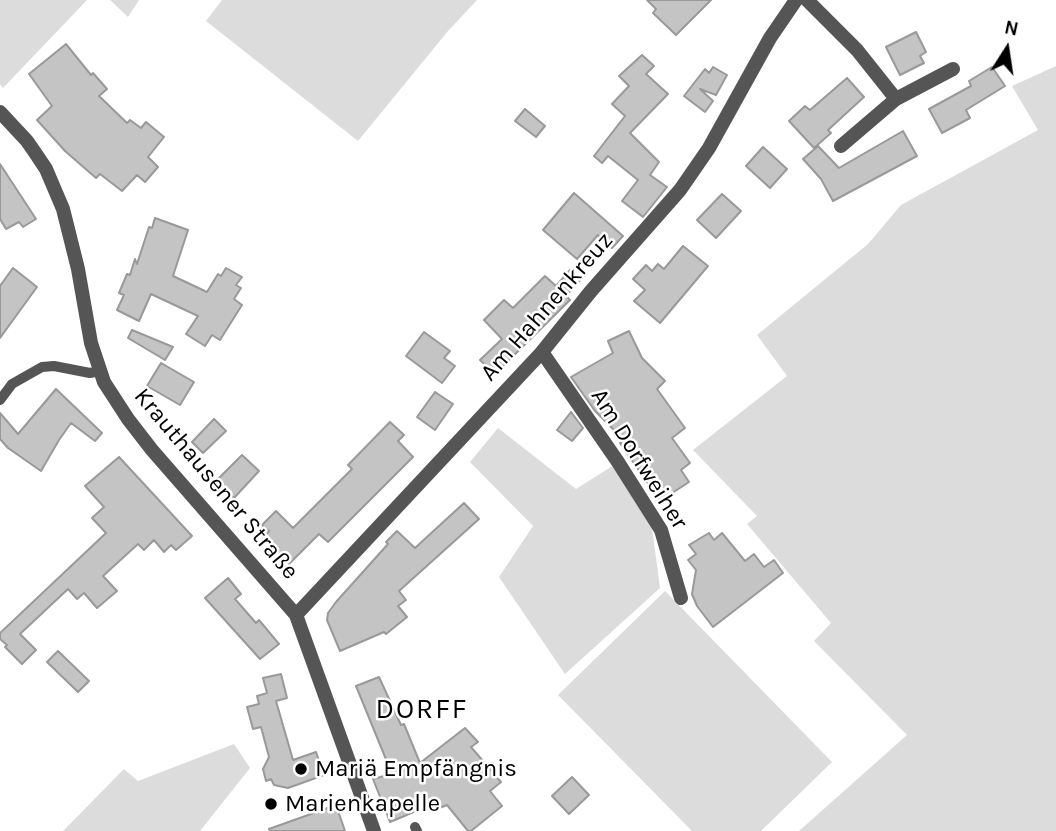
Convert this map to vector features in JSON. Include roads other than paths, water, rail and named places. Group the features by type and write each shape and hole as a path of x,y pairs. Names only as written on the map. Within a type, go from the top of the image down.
{"street":[{"name":"Am Hahnenkreuz","path":"296,615 542,352 591,291 680,190 709,148 770,38 796,0"},
{"path":"807,0 857,50 896,99"},
{"path":"841,146 896,99 953,69"},
{"name":"Krauthausener Straße","path":"0,112 32,148 46,169 59,199 78,270 91,343 104,382 152,450 296,615"},
{"name":"Am Dorfweiher","path":"542,352 661,530 681,598"},
{"path":"296,615 374,831"}],"lane":[{"path":"0,400 12,384 42,367 54,366 90,373 100,371"}],"place":[{"name":"Mariä Empfängnis","path":"301,769"},
{"name":"Marienkapelle","path":"271,804"}],"district":[{"name":"DORFF","path":"422,710"}]}
